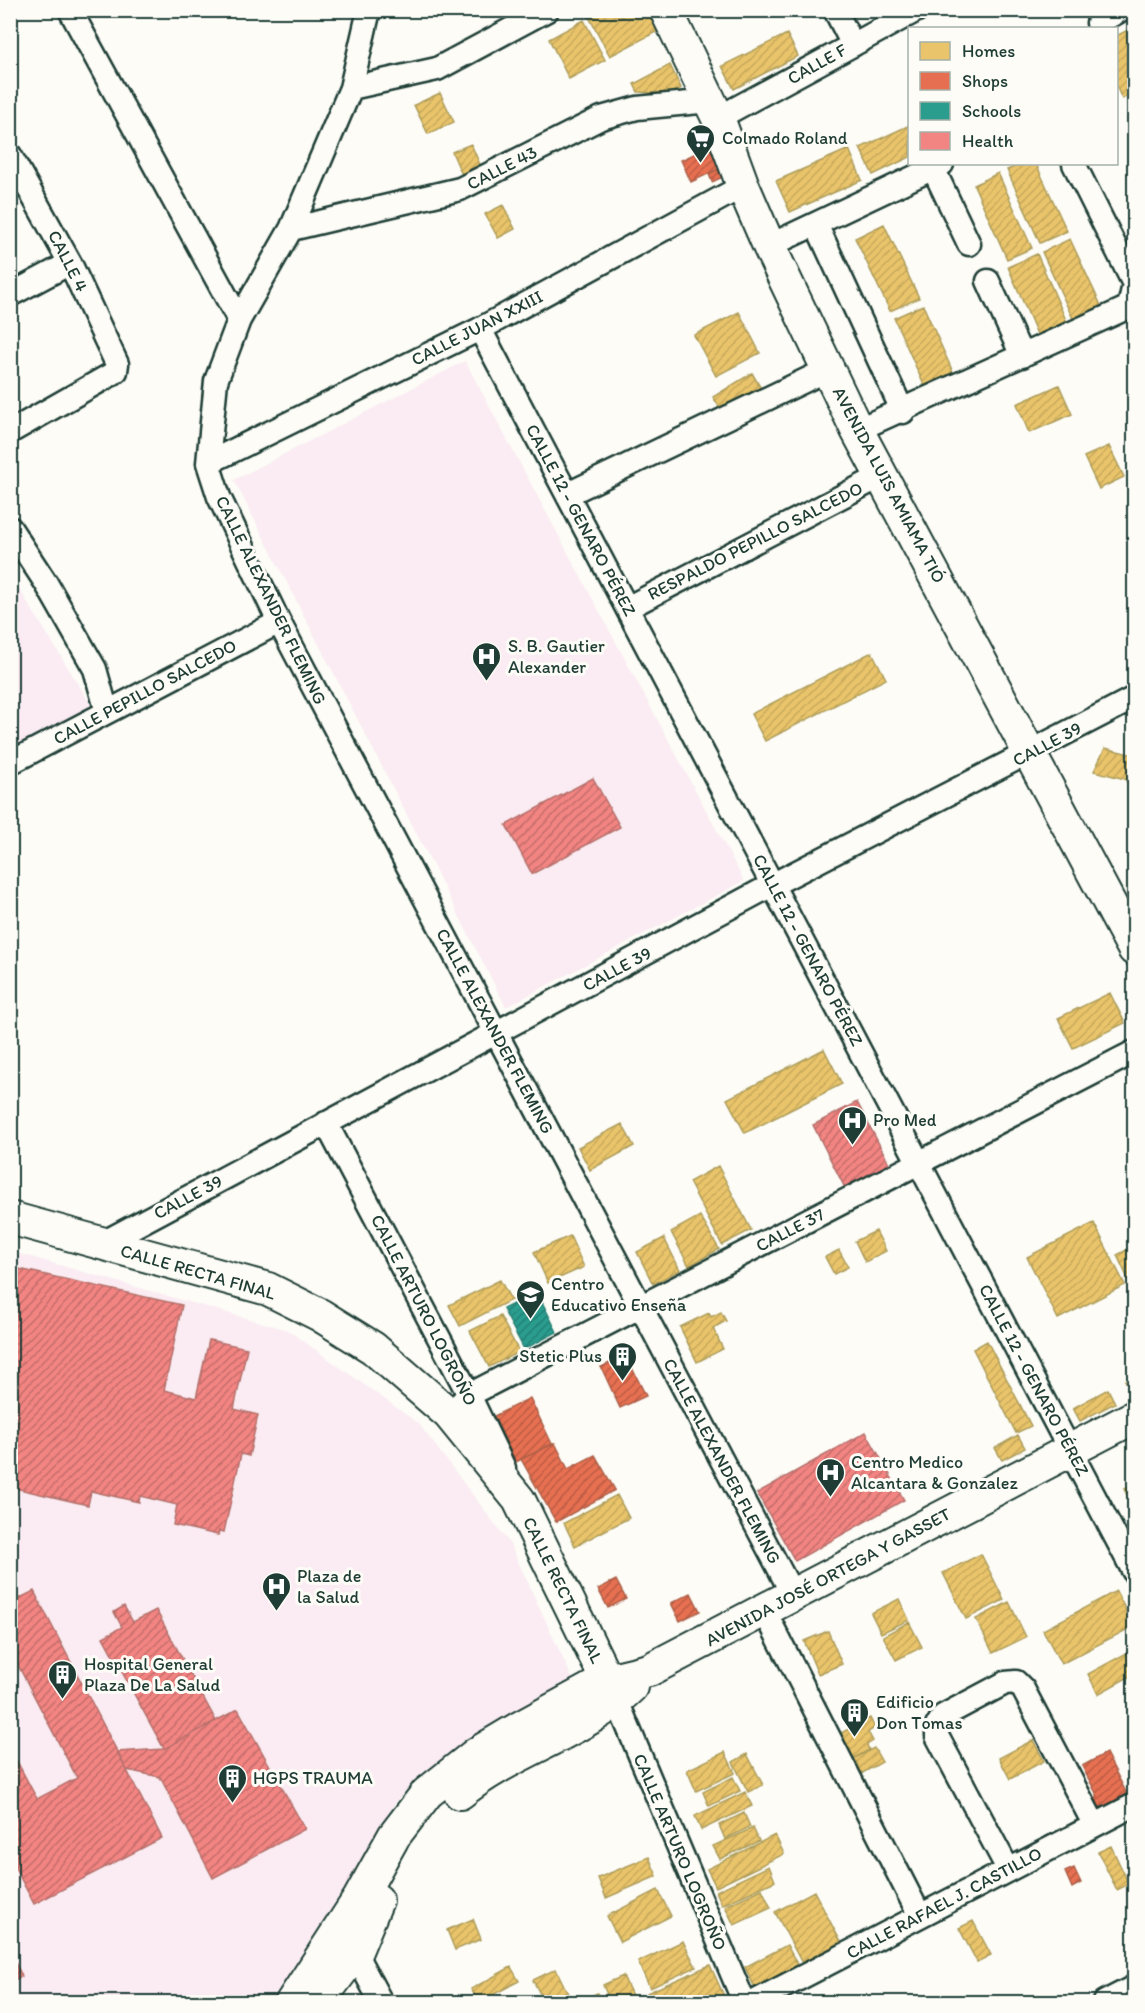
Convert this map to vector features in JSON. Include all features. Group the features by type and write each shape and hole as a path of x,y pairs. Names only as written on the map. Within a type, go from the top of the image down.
{"main road":[{"name":"AVENIDA LUIS AMIAMA TIÓ","path":"666,10 714,110 769,246 857,430 1031,752 1134,949"},
{"name":"CALLE RECTA FINAL","path":"10,1218 268,1289 320,1315 459,1405 519,1500 612,1691"},
{"name":"AVENIDA JOSÉ ORTEGA Y GASSET","path":"318,2002 355,1953 364,1927 397,1862 431,1818 479,1777 612,1691 649,1670 1134,1418"},
{"name":"AVENIDA JOSÉ ORTEGA Y GASSET","path":"292,2002 359,1899 394,1836 427,1793 476,1754 612,1691"}],"street":[{"path":"70,10 239,320"},
{"path":"208,463 216,381 239,320 291,229 351,88 369,10"},
{"path":"351,88 437,69 547,10"},
{"path":"836,10 853,45"},
{"name":"CALLE F","path":"714,110 853,45 917,10"},
{"path":"1098,23 1121,10"},
{"name":"CALLE 43","path":"291,229 460,189 601,118 637,108 714,110"},
{"path":"857,430 1129,307 1134,284 1074,165"},
{"path":"769,246 938,166 969,244"},
{"name":"CALLE 4","path":"10,432 116,371 117,364 70,263 14,167"},
{"name":"CALLE JUAN XXIII","path":"208,463 480,329 743,186"},
{"path":"816,224 903,411"},
{"path":"10,295 70,263"},
{"path":"988,281 1022,356"},
{"name":"CALLE 12 - GENARO PÉREZ","path":"480,329 1134,1572"},
{"path":"568,495 829,369"},
{"name":"CALLE ALEXANDER FLEMING","path":"208,463 219,497 279,622 793,1595"},
{"name":"RESPALDO PEPILLO SALCEDO","path":"627,608 883,475"},
{"path":"10,528 46,583 95,669 107,712"},
{"name":"CALLE PEPILLO SALCEDO","path":"10,763 279,622"},
{"name":"CALLE 39","path":"101,1244 496,1035 772,885 1134,698"},
{"name":"CALLE 37","path":"459,1405 640,1307 1134,1052"},
{"name":"CALLE ARTURO LOGROÑO","path":"326,1123 459,1405"},
{"path":"765,1611 920,1916"},
{"path":"1008,1869 937,1736 937,1726 943,1716 1005,1683 1016,1682 1023,1689 1094,1824"},
{"name":"CALLE ARTURO LOGROÑO","path":"612,1691 744,2002"},
{"name":"CALLE RAFAEL J. CASTILLO","path":"754,2002 1134,1805"},
{"path":"359,1899 355,1953 381,2002"},
{"path":"1105,2002 1134,1987"}],"shaded area":[{"name":"S. B. Gautier Alexander","path":"465,361 744,881 506,1007 234,480"},
{"path":"10,574 96,713 10,758"},
{"name":"Plaza de la Salud","path":"10,1251 288,1330 419,1424 510,1544 573,1680 560,1698 424,1772 395,1803 279,2002 11,2002"}],"building: Homes":[{"path":"602,10 647,10 658,31 610,56 589,17"},
{"path":"584,20 605,60 569,79 549,39"},
{"path":"1134,27 1134,93 1122,99 1118,90 1118,35"},
{"path":"787,34 798,56 734,89 722,66"},
{"path":"670,65 681,88 673,94 638,92 634,84"},
{"path":"440,93 454,122 428,134 414,105"},
{"path":"908,126 908,158 873,175 860,148"},
{"path":"471,144 482,169 463,177 452,152"},
{"path":"849,149 862,180 790,212 776,181"},
{"path":"1020,165 1036,165 1067,231 1040,243 1007,170"},
{"path":"998,173 1032,248 1007,259 974,185"},
{"path":"503,205 515,229 498,238 485,214"},
{"path":"884,224 919,298 890,311 855,238"},
{"path":"1070,239 1104,312 1076,325 1042,252"},
{"path":"1037,254 1069,327 1040,341 1008,267"},
{"path":"923,305 957,381 928,394 894,318"},
{"path":"739,312 760,353 716,376 694,335"},
{"path":"752,373 763,392 725,416 713,397"},
{"path":"1059,385 1072,414 1029,433 1017,404"},
{"path":"1109,446 1124,477 1099,489 1084,457"},
{"path":"872,652 886,679 765,741 751,714"},
{"path":"1105,748 1134,755 1134,793 1125,779 1094,771"},
{"path":"1110,993 1125,1023 1073,1048 1058,1018"},
{"path":"824,1049 842,1084 745,1133 727,1099"},
{"path":"622,1124 634,1146 590,1170 578,1147"},
{"path":"718,1166 751,1230 722,1245 689,1182"},
{"path":"700,1216 719,1249 689,1266 671,1232"},
{"path":"1094,1223 1125,1285 1058,1319 1027,1257"},
{"path":"876,1231 886,1251 865,1262 855,1241"},
{"path":"570,1236 584,1267 548,1283 534,1252"},
{"path":"664,1238 680,1270 653,1284 637,1252"},
{"path":"1134,1246 1134,1292 1117,1255"},
{"path":"839,1250 848,1267 834,1274 825,1257"},
{"path":"500,1280 511,1300 460,1326 449,1305"},
{"path":"721,1312 726,1321 713,1328 723,1349 697,1362 680,1327 709,1313 711,1317"},
{"path":"500,1316 519,1352 489,1367 470,1331"},
{"path":"987,1341 1031,1426 1016,1433 973,1349"},
{"path":"1134,1376 1134,1392 1132,1393 1125,1380"},
{"path":"1108,1389 1115,1403 1080,1421 1073,1408"},
{"path":"1018,1435 1025,1448 1002,1460 995,1448"},
{"path":"1134,1483 1134,1509 1124,1489"},
{"path":"617,1495 629,1518 575,1546 564,1523"},
{"path":"981,1554 1004,1600 966,1619 943,1573"},
{"path":"1116,1591 1134,1626 1061,1664 1043,1630"},
{"path":"899,1599 909,1620 881,1633 871,1613"},
{"path":"1009,1602 1026,1637 993,1653 976,1619"},
{"path":"909,1622 922,1647 896,1660 883,1636"},
{"path":"828,1631 842,1664 818,1674 804,1641"},
{"path":"1134,1649 1134,1674 1098,1694 1088,1674"},
{"name":"Edificio Don Tomas","path":"870,1718 875,1728 868,1732 873,1741 867,1745 869,1750 851,1760 837,1735"},
{"path":"1033,1740 1044,1761 1010,1779 999,1758"},
{"path":"874,1748 882,1762 859,1775 851,1760"},
{"path":"725,1752 735,1773 696,1791 687,1770"},
{"path":"747,1754 763,1785 748,1792 733,1762"},
{"path":"733,1777 740,1791 709,1806 703,1792"},
{"path":"745,1792 752,1806 701,1830 695,1816"},
{"path":"744,1813 750,1827 725,1839 719,1825"},
{"path":"753,1828 759,1841 720,1859 713,1846"},
{"path":"775,1835 784,1854 716,1887 707,1869"},
{"path":"1111,1846 1129,1884 1117,1890 1098,1852"},
{"path":"649,1857 657,1876 606,1898 598,1878"},
{"path":"769,1866 775,1881 722,1905 716,1891"},
{"path":"762,1889 771,1908 734,1925 725,1906"},
{"path":"658,1890 671,1916 620,1942 607,1916"},
{"path":"814,1891 843,1946 804,1967 775,1912"},
{"path":"473,1919 481,1939 455,1950 447,1930"},
{"path":"973,1921 991,1955 977,1962 959,1928"},
{"path":"683,1941 696,1967 650,1988 638,1962"},
{"path":"787,1945 800,1970 757,1992 745,1967"},
{"path":"710,1965 725,1998 716,2002 651,2002 647,1993"},
{"path":"511,1967 519,1981 479,2002 471,1989"},
{"path":"556,1969 572,2002 544,2002 533,1980"},
{"path":"623,1976 635,2002 610,2002 603,1985"},
{"path":"597,1993 602,2002 580,2002"},
{"path":"504,1996 507,2002 490,2002"}],"building: Shops":[{"name":"Colmado Roland","path":"711,146 721,168 691,182 681,160"},
{"path":"721,168 725,176 712,182 709,174"},
{"name":"Stetic Plus","path":"626,1356 646,1396 620,1408 601,1367"},
{"path":"530,1398 552,1444 516,1462 494,1416"},
{"path":"555,1443 568,1469 595,1455 615,1490 556,1522 521,1459"},
{"path":"616,1580 626,1599 608,1608 598,1589"},
{"path":"691,1593 700,1611 680,1621 671,1603"},
{"path":"1106,1753 1129,1798 1096,1815 1089,1802 1098,1797 1082,1766"},
{"path":"1074,1868 1081,1883 1072,1888 1065,1872"}],"building: Schools":[{"name":"Centro Educativo Enseña","path":"537,1292 557,1332 524,1349 503,1309"}],"building: Health":[{"path":"593,778 620,827 532,874 506,825"},
{"name":"Pro Med","path":"857,1102 891,1167 846,1190 813,1125"},
{"path":"10,1267 182,1305 164,1390 196,1398 209,1340 247,1348 234,1409 258,1415 249,1456 241,1454 224,1532 219,1531 218,1535 173,1525 177,1505 140,1496 139,1502 91,1491 88,1505 10,1487"},
{"name":"Centro Medico Alcantara & Gonzalez","path":"866,1432 904,1500 795,1561 757,1493"},
{"name":"Hospital General Plaza De La Salud","path":"34,1591 162,1838 34,1904 10,1858 10,1748 37,1799 77,1778 10,1650 10,1603"},
{"path":"124,1606 133,1622 156,1610 216,1721 164,1749 103,1637 122,1627 114,1612"},
{"name":"HGPS TRAUMA","path":"238,1709 305,1829 213,1878 160,1777 127,1770 117,1752 164,1749"},
{"path":"10,1953 22,1976 10,1982"}],"place":[{"name":"Colmado Roland","path":"701,164"},
{"name":"S. B. Gautier Alexander","path":"487,682"},
{"name":"Pro Med","path":"852,1146"},
{"name":"Centro Educativo Enseña","path":"530,1320"},
{"name":"Stetic Plus","path":"623,1382"},
{"name":"Centro Medico Alcantara & Gonzalez","path":"830,1498"},
{"name":"Plaza de la Salud","path":"276,1612"},
{"name":"Hospital General Plaza De La Salud","path":"63,1700"},
{"name":"Edificio Don Tomas","path":"855,1738"},
{"name":"HGPS TRAUMA","path":"232,1804"}]}
